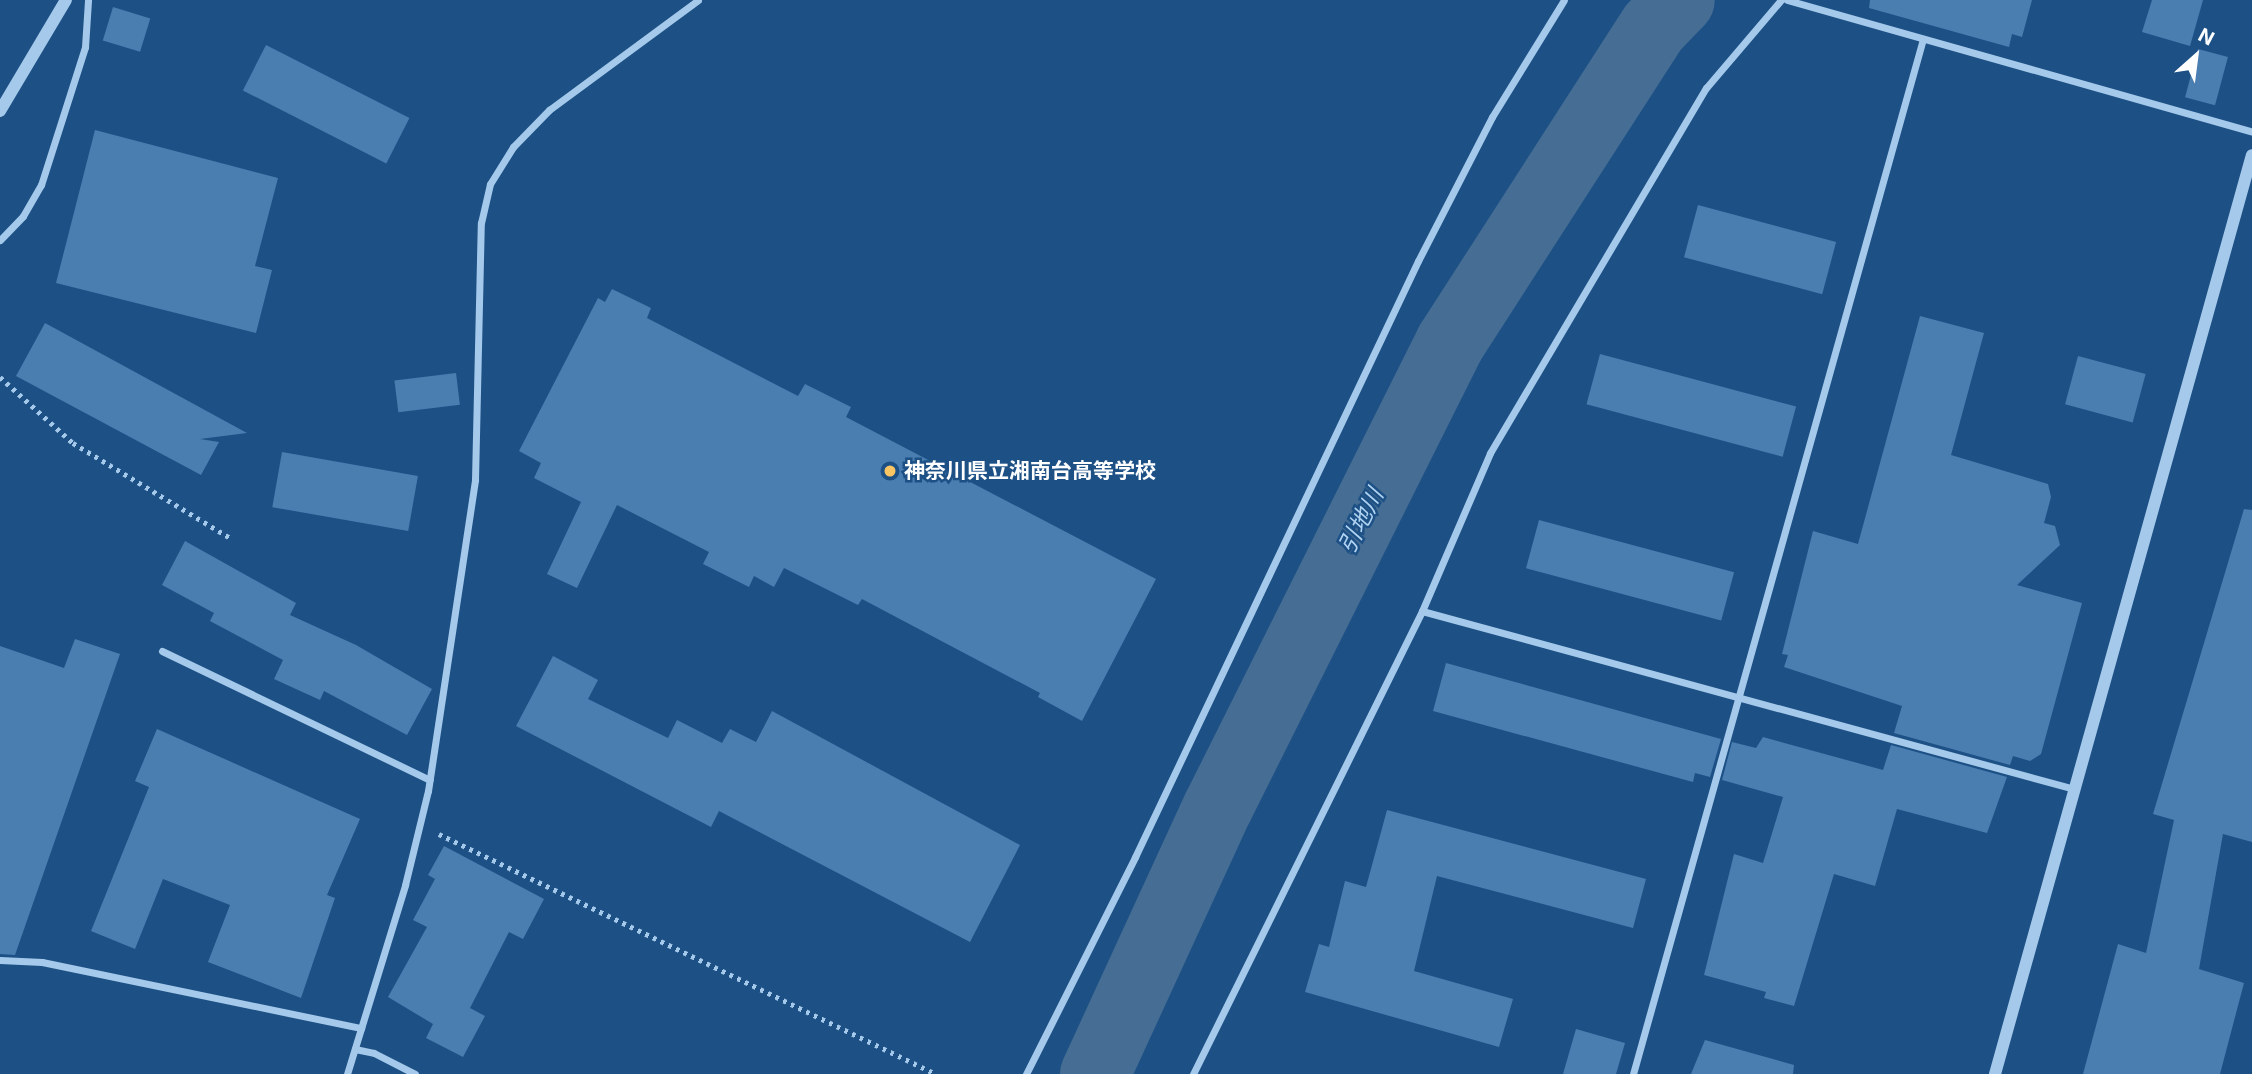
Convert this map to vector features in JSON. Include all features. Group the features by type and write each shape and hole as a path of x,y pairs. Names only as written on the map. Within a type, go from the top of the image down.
{"street":[{"path":"0,111 66,0"},
{"path":"0,240 23,216 41,185 85,47 88,0"},
{"path":"347,1074 430,780 475,480 481,222 490,184 513,147 549,110 698,0"},
{"path":"1026,1074 1135,857 1418,261 1492,117 1564,0"},
{"path":"1193,1074 1422,611 1496,441 1706,88 1784,0 2252,132"},
{"path":"1633,1074 1923,39"},
{"path":"1995,1074 2071,788 2252,155"},
{"path":"1422,611 1737,700 2071,788"},
{"path":"162,651 430,780"},
{"path":"0,960 41,962 361,1028"},
{"path":"355,1049 374,1053 415,1074"}],"path":[{"path":"0,377 73,443 232,539"},
{"path":"419,824 936,1074"}],"building":[{"path":"1870,0 2032,0 2022,37 2012,34 2009,47 1869,8"},
{"path":"2152,0 2203,0 2190,46 2142,32"},
{"path":"113,7 150,18 140,52 103,40"},
{"path":"266,45 409,118 386,164 243,90"},
{"path":"2198,49 2228,57 2215,105 2185,97"},
{"path":"95,130 278,178 255,266 272,270 256,333 56,283"},
{"path":"1698,205 1836,242 1822,294 1684,257"},
{"path":"612,289 651,308 647,318 798,396 805,384 851,407 846,417 1156,579 1082,721 1038,697 1040,693 862,599 858,605 784,568 774,587 754,576 749,587 703,564 709,552 617,505 577,588 547,574 581,502 534,478 541,463 519,451 598,298 605,302"},
{"path":"1920,316 1984,333 1951,455 2048,484 2051,497 2044,523 2055,526 2060,545 2017,585 2082,603 2041,754 2030,761 2013,756 2010,765 1894,733 1902,706 1784,667 1788,655 1782,654 1813,531 1858,544"},
{"path":"45,323 247,433 200,439 219,442 201,475 16,376"},
{"path":"1600,354 1796,407 1783,457 1587,404"},
{"path":"2078,356 2146,374 2133,422 2065,404"},
{"path":"456,373 460,405 398,412 394,381"},
{"path":"282,452 418,476 408,531 272,507"},
{"path":"2244,509 2252,510 2252,842 2223,834 2199,969 2244,983 2220,1074 2083,1074 2118,944 2146,953 2174,820 2153,814"},
{"path":"1539,520 1734,572 1721,621 1526,568"},
{"path":"185,541 296,603 290,615 356,645 432,689 407,735 324,691 320,700 274,679 283,660 210,621 214,613 162,585"},
{"path":"75,639 120,654 15,955 0,954 0,646 64,668"},
{"path":"553,656 598,680 588,699 668,738 677,720 722,743 730,729 756,742 772,711 1020,845 970,942 719,811 711,827 516,726"},
{"path":"1446,663 1721,739 1710,777 1695,773 1693,782 1433,711"},
{"path":"157,729 360,819 327,895 335,898 301,998 208,962 230,905 163,879 135,949 91,931 149,787 135,781"},
{"path":"1763,737 1883,770 1891,745 2007,777 1987,833 1897,809 1875,886 1834,874 1794,1006 1764,998 1766,992 1704,975 1734,854 1763,863 1783,797 1722,780 1732,742 1756,748"},
{"path":"1387,810 1646,879 1633,928 1437,876 1414,971 1513,999 1499,1047 1305,992 1319,944 1329,947 1345,881 1366,887"},
{"path":"444,846 544,899 523,939 509,932 470,1008 485,1016 463,1057 426,1038 433,1024 388,997 427,927 413,920 435,879 428,875"},
{"path":"1576,1029 1625,1043 1616,1074 1563,1074"},
{"path":"1705,1040 1794,1065 1793,1074 1691,1074"}],"waterway":[{"name":"引地川","path":"1095,1074 1218,807 1450,343 1654,27 1680,0"}],"place":[{"name":"神奈川県立湘南台高等学校","path":"890,471"}]}
